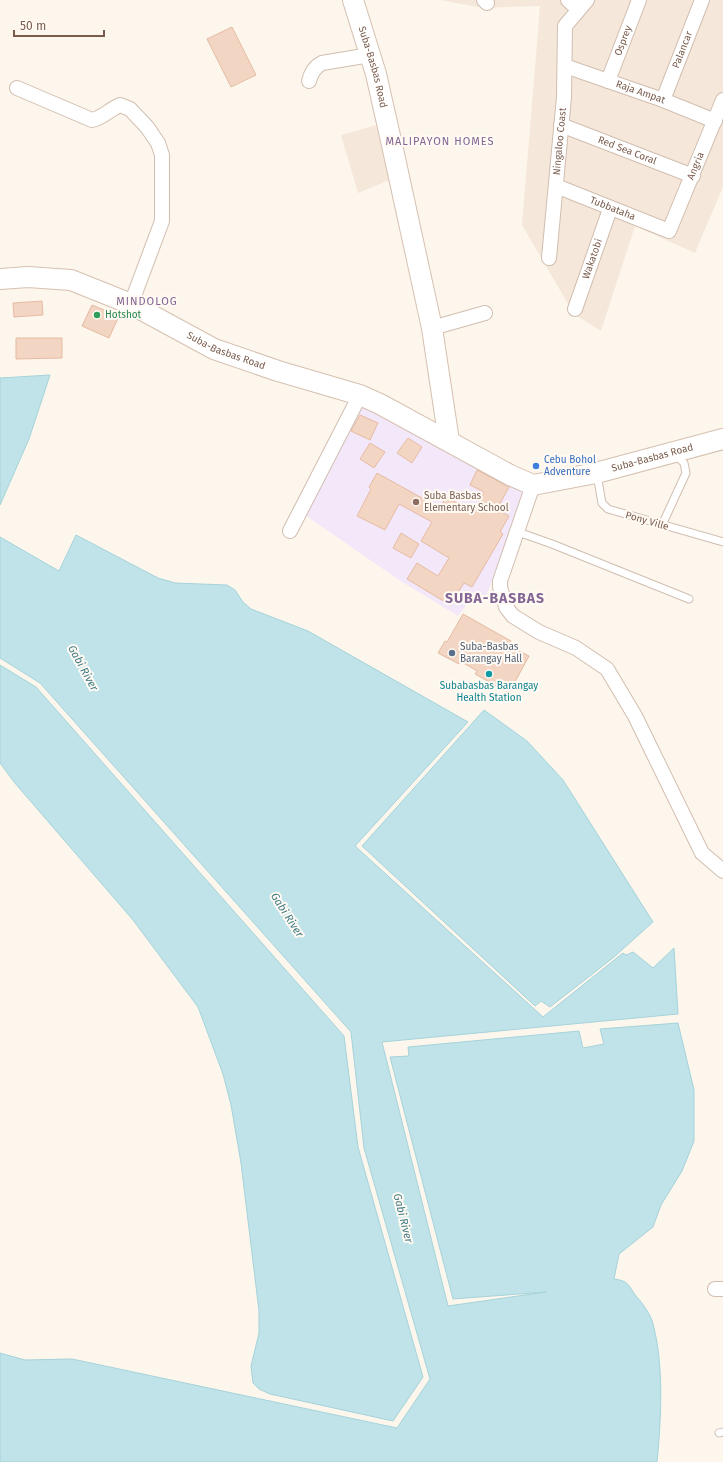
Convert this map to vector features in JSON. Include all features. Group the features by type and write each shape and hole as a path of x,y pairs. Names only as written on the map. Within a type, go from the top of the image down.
{"street":[{"name":"Suba-Basbas Road","path":"353,0 376,74 389,130 432,328 449,441"},
{"name":"Osprey","path":"608,81 639,0"},
{"name":"Palancar","path":"663,100 702,0"},
{"name":"Ningaloo Coast","path":"549,258 562,125 565,66 565,26 578,3"},
{"path":"309,81 317,66 322,63 370,55"},
{"name":"Raja Ampat","path":"565,66 663,100 715,122"},
{"path":"17,88 92,120 99,119 110,109 120,105 130,109 147,127 158,143 162,155 162,221 131,304"},
{"name":"Angria","path":"669,231 693,176 723,100"},
{"name":"Red Sea Coral","path":"562,125 693,176"},
{"name":"Tubbataha","path":"556,186 610,209 669,231"},
{"name":"Wakatobi","path":"575,309 610,209"},
{"name":"Suba-Basbas Road","path":"0,279 28,277 71,280 131,304 214,349 278,371 360,395 380,404 510,475 533,485 596,473 723,439"},
{"path":"432,328 485,312"},
{"path":"290,531 360,395"},
{"path":"533,485 500,581 500,587 506,607 513,616 539,632 576,648 607,669 634,716 702,853 723,871"}],"lane":[{"path":"662,525 686,473 684,463 672,453"},
{"name":"Pony Ville","path":"596,473 602,504 608,509 723,542"},
{"path":"518,532 689,599"}],"shaded area":[{"path":"440,0 723,0 723,187 695,253 635,226 601,331 574,314 522,225 540,6 483,8"},
{"path":"380,124 394,178 358,193 341,135"},
{"name":"Suba Basbas Elementary School","path":"361,400 529,491 486,596 473,596 458,616 399,580 302,513"}],"water":[{"path":"50,375 29,439 0,505 0,378"},
{"name":"Gabi River","path":"76,535 158,578 175,583 227,585 235,590 243,602 251,609 308,631 468,722 355,846 543,1017 623,953 626,955 633,952 653,968 674,948 678,1014 382,1042 448,1306 546,1292 453,1299 390,1057 409,1056 408,1047 579,1031 583,1048 604,1044 600,1029 678,1023 694,1090 694,1141 682,1171 661,1205 653,1227 619,1254 614,1279 628,1284 647,1311 653,1324 659,1360 661,1395 657,1462 0,1462 0,1353 25,1360 72,1359 397,1428 430,1379 364,1148 351,1032 40,683 0,658 0,537 59,571"},
{"path":"0,665 36,687 344,1036 358,1147 423,1377 393,1421 270,1394 259,1389 253,1383 251,1366 259,1333 259,1311 241,1163 231,1105 223,1074 198,1007 133,920 14,782 0,763"},
{"path":"484,710 527,741 563,780 653,922 614,957 550,1007 541,1001 535,1006 362,846"}],"building":[{"path":"232,27 256,75 231,87 207,39"},
{"path":"42,301 43,315 14,317 13,303"},
{"path":"92,305 119,316 109,338 82,326"},
{"path":"16,338 62,338 62,358 16,359"},
{"path":"360,415 378,423 370,440 351,431"},
{"path":"408,438 422,447 412,463 397,453"},
{"path":"370,443 385,452 374,468 360,459"},
{"path":"477,470 509,487 497,509 509,516 500,532 503,534 472,587 464,583 450,605 407,579 417,563 438,576 449,558 421,541 432,522 399,504 385,530 357,516 371,489 369,487 377,473 440,508 446,497 473,512 484,492 470,485"},
{"path":"401,533 419,544 411,558 393,548"},
{"path":"463,614 511,641 508,645 529,656 509,693 475,674 477,671 460,661 459,664 438,653 445,641 447,642"}],"place":[{"name":"Hotshot","path":"97,315"},
{"name":"Cebu Bohol Adventure","path":"536,466"},
{"name":"Suba Basbas Elementary School","path":"416,502"},
{"name":"Suba-Basbas Barangay Hall","path":"452,653"},
{"name":"Subabasbas Barangay Health Station","path":"489,674"}],"district":[{"name":"MALIPAYON HOMES","path":"440,141"},
{"name":"MINDOLOG","path":"147,301"},
{"name":"SUBA-BASBAS","path":"495,598"}]}
